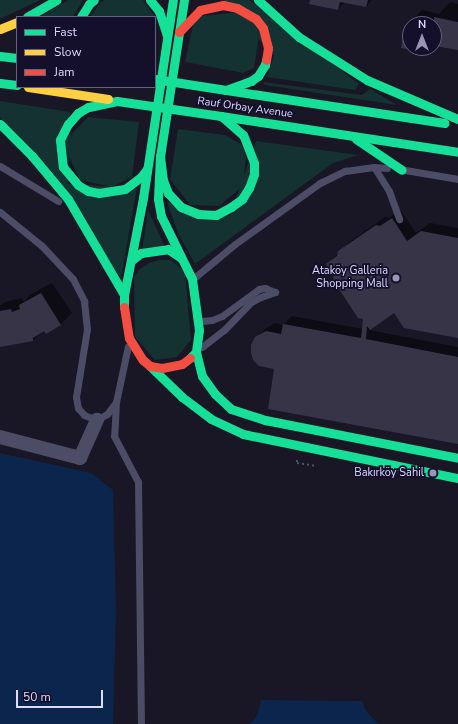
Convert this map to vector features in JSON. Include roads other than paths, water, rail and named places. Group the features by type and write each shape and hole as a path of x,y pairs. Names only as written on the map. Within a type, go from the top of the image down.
{"main road":[{"path":"29,16 57,0"},
{"path":"82,16 89,4 94,0"},
{"path":"150,0 160,11 167,35"},
{"path":"173,0 147,170 132,260 124,296 124,310 129,338 136,351 182,397 210,419 243,434 458,478"},
{"path":"184,0 160,156 158,199 161,216 180,258 192,279 199,321 196,352 202,376 215,394 231,409 265,420 458,458"},
{"path":"258,0 299,37 367,80 458,119"},
{"path":"179,32 200,10 213,6 223,5 237,8 256,19 263,28 268,48 265,65 258,76 251,81 226,90"},
{"path":"0,28 16,22"},
{"path":"0,56 16,58"},
{"name":"Rauf Orbay Avenue","path":"156,80 458,125"},
{"path":"0,83 16,85"},
{"name":"Rauf Orbay Avenue","path":"34,88 458,152"},
{"path":"117,101 88,107 78,113 68,124 63,132 60,148 63,167 78,185 88,191 99,193 125,190 147,170"},
{"path":"160,156 163,180 168,193 180,207 198,214 216,214 231,207 242,199 249,188 254,174 254,163 248,144 243,135 221,116"},
{"path":"0,124 50,176 78,214 124,296"},
{"path":"350,135 402,170"},
{"path":"132,260 141,253 152,250 168,249 180,258"},
{"path":"150,366 162,368 182,364 196,352"}],"street":[{"path":"0,437 80,458 97,420"}],"lane":[{"path":"0,166 46,192 78,214"},
{"path":"374,167 389,191 400,219"},
{"path":"192,279 230,248 320,183 345,171 374,167 458,179"},
{"path":"0,212 42,246 73,279 84,301 87,329 76,397 78,408 84,416 97,420 107,414 116,402"},
{"path":"196,352 224,330 251,302 275,292 265,288 259,289 222,316 212,320 199,321"},
{"path":"129,338 116,402 114,436 138,482 141,724"}],"water":[{"path":"0,453 91,473 113,490 116,610 113,724 0,724"},
{"path":"261,700 363,701 364,708 378,724 249,724 254,720 258,713"}],"place":[{"name":"Ataköy Galleria Shopping Mall","path":"396,278"},
{"name":"Bakırköy Sahil","path":"433,473"}]}
